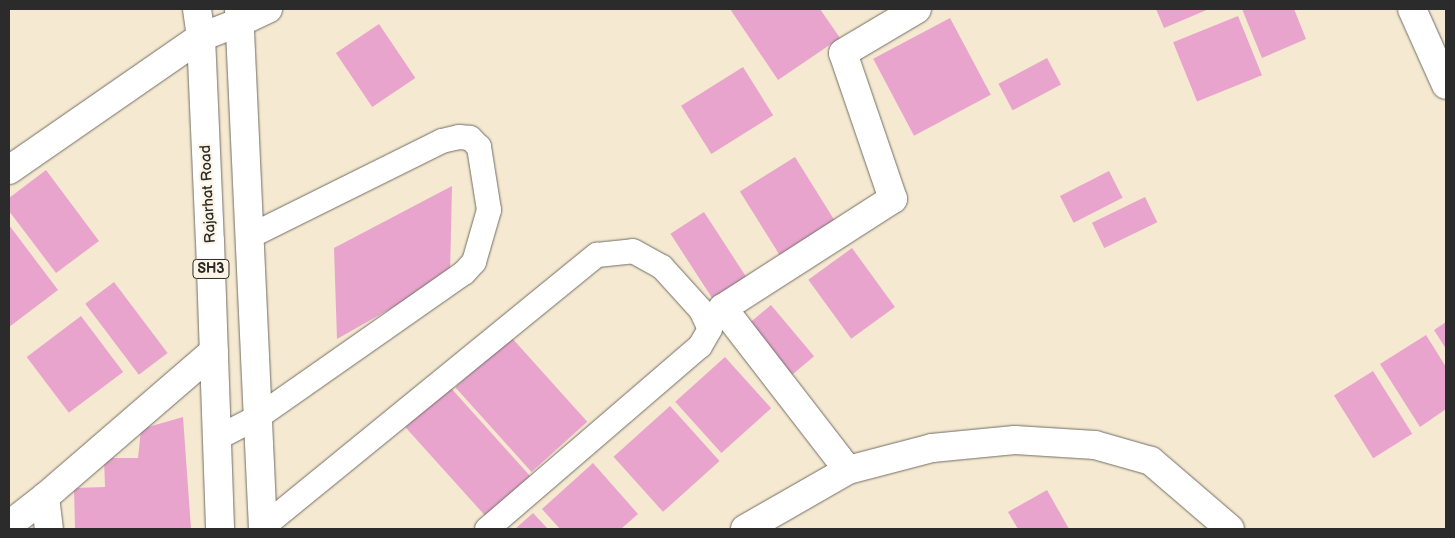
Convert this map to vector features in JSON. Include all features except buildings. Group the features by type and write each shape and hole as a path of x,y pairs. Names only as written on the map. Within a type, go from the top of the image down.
{"street":[{"name":"Rajarhat Road","path":"197,9 201,37 220,529"},
{"path":"9,170 201,37 240,16 268,9"},
{"path":"848,470 724,308 893,199 843,52 917,9"},
{"path":"1412,9 1436,36 1446,85"},
{"name":"SH3","path":"240,16 263,528"},
{"path":"9,525 45,497 214,351"},
{"path":"745,529 848,470 932,448 1015,440 1095,445 1151,461 1230,529"},
{"path":"45,497 49,529"}],"lane":[{"path":"217,438 258,417 464,273 474,262 489,210 479,147 470,138 459,137 442,141 250,237"},
{"path":"263,528 597,256 633,251 662,267 701,310 710,329 700,346 487,529"}]}
